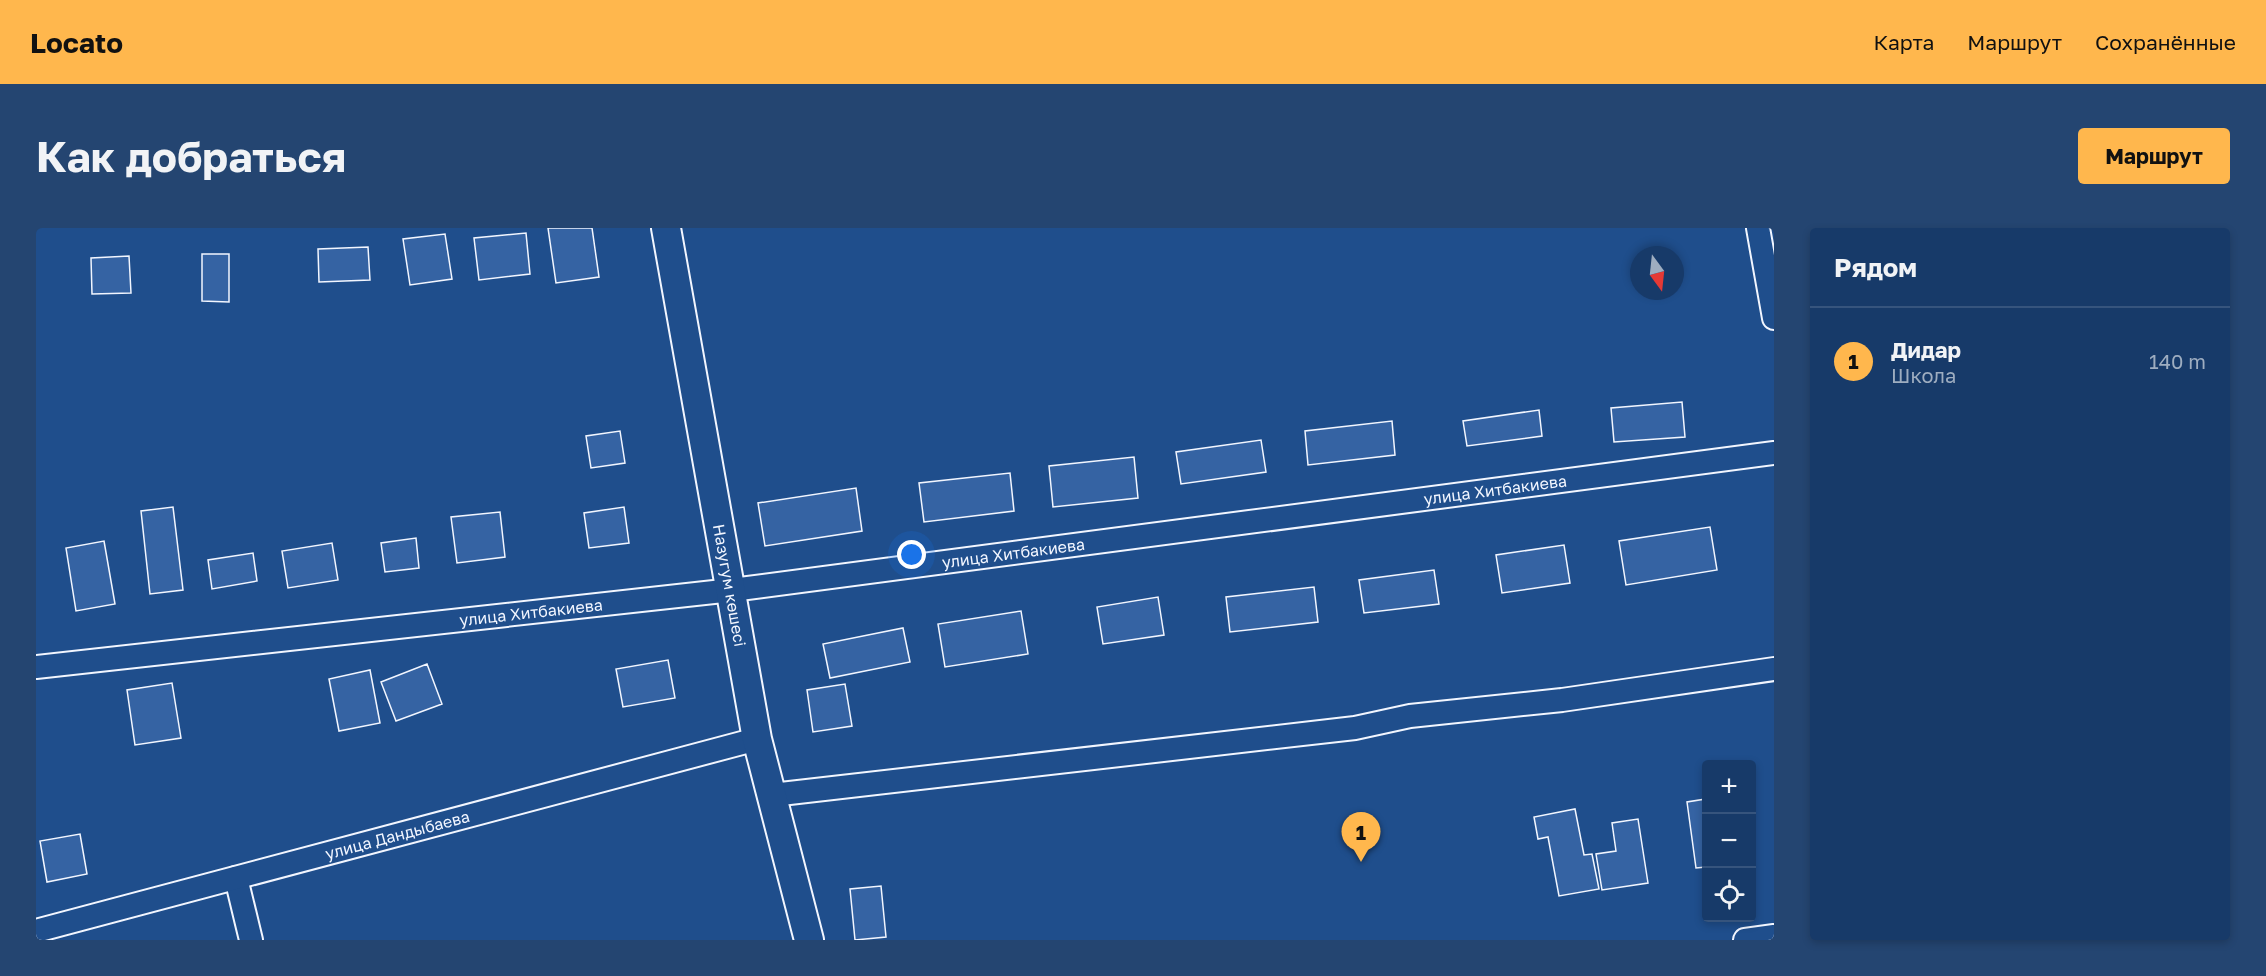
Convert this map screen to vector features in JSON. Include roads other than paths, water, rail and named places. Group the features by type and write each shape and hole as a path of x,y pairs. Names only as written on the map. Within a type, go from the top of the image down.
{"street":[{"name":"Назугум көшесі","path":"666,228 757,739 809,940"},
{"path":"1758,228 1774,318"},
{"name":"улица Хитбакиева","path":"36,667 732,590 1774,453"},
{"path":"772,795 1355,728 1410,716 1562,700 1774,669"},
{"name":"улица Дандыбаева","path":"36,932 757,739"},
{"path":"236,878 250,940"},
{"path":"1745,940 1774,936"}],"place":[{"name":"Дидар","path":"1361,862"}]}
